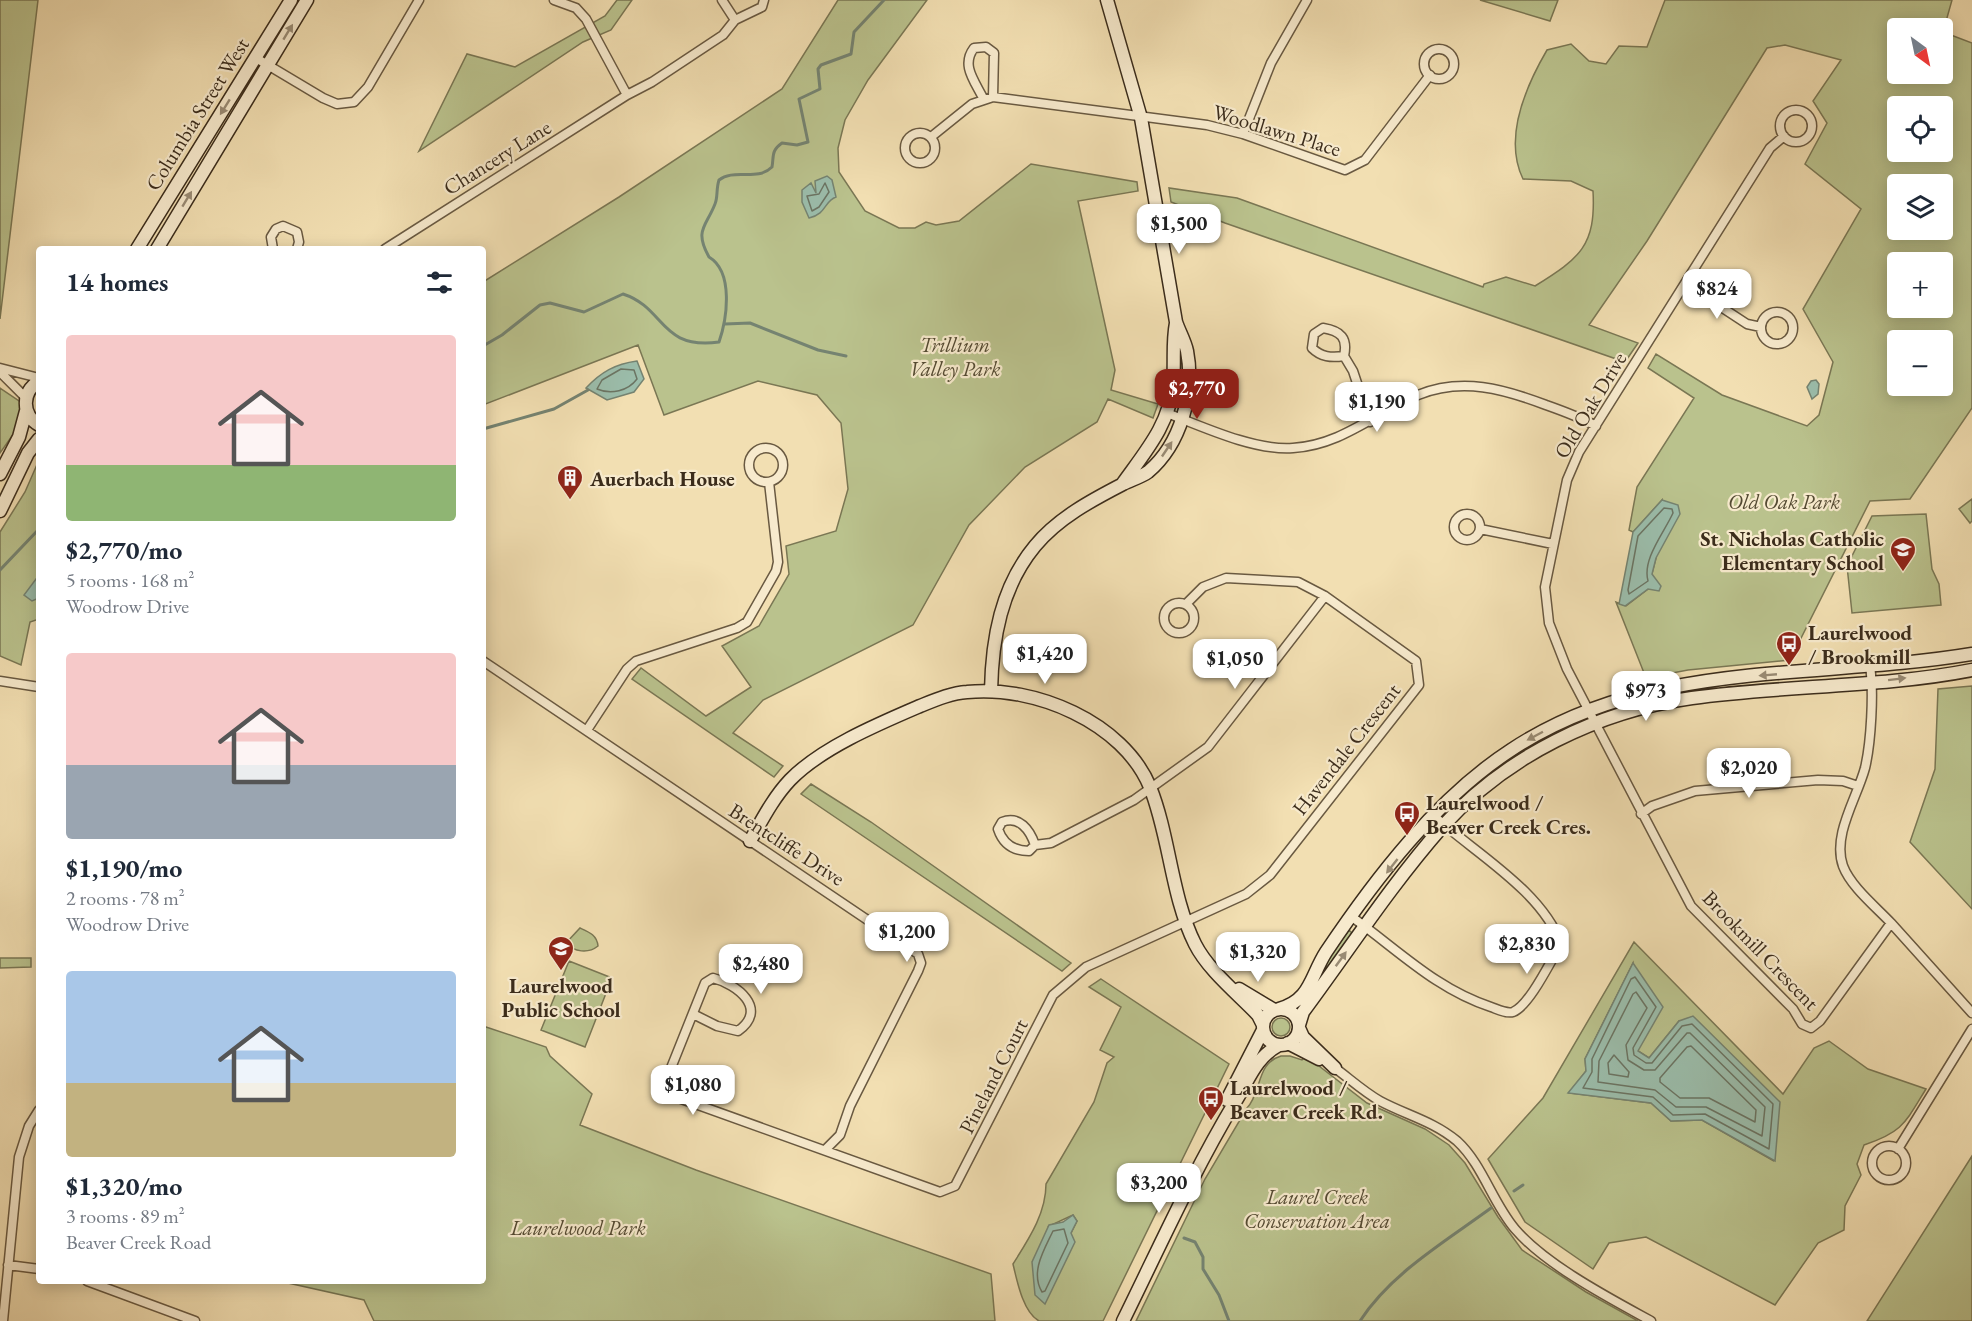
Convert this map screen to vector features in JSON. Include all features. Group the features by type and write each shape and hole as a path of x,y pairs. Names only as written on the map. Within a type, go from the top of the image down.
{"street":[{"name":"Columbia Street West","path":"139,246 291,0"},
{"name":"Columbia Street West","path":"159,246 307,0"},
{"path":"255,58 323,98 337,104 354,102 368,87 419,0"},
{"path":"554,0 576,8 586,19 627,95"},
{"path":"722,0 735,20"},
{"name":"Chancery Lane","path":"390,246 627,95 652,82 723,35 735,20 762,7 764,0"},
{"path":"991,691 992,654 999,617 1018,570 1053,526 1122,484 1147,472 1167,451 1182,419 1190,377 1186,350 1176,322 1141,118 1107,0"},
{"path":"1244,134 1271,63 1307,0"},
{"path":"931,137 972,104 983,98 967,65 967,57 974,48 986,47 994,53 993,97"},
{"name":"Woodlawn Place","path":"983,98 993,97 1208,125 1244,134 1345,170 1365,160 1430,75"},
{"name":"Old Oak Drive","path":"1594,724 1567,669 1549,623 1545,587 1567,480 1579,452 1770,148 1784,136"},
{"path":"272,246 270,243 273,233 286,226 293,228 299,237 298,246"},
{"path":"1686,285 1747,324 1761,327"},
{"path":"1779,311 1791,318 1794,329 1788,341 1778,345 1764,338 1761,327 1768,314 1779,311"},
{"path":"1122,484 1149,448 1167,413 1173,383 1172,342 1176,322"},
{"path":"1344,356 1332,358 1318,354 1312,348 1314,334 1323,328 1335,330 1345,337 1347,344 1344,356 1353,371 1370,422"},
{"path":"0,370 36,378"},
{"path":"0,370 36,420"},
{"path":"0,474 19,438 31,386 36,382"},
{"path":"1167,413 1266,447 1292,448 1315,446 1343,437 1417,396 1434,390 1486,386 1512,392 1583,418 1596,426"},
{"path":"0,511 28,453 36,444"},
{"path":"765,448 776,452 782,461 781,473 769,482 755,478 749,466 752,456 765,448"},
{"path":"587,730 627,669 636,661 737,628 747,622 776,571 778,562 769,482"},
{"path":"1480,529 1553,544"},
{"name":"Havendale Crescent","path":"1186,604 1203,587 1226,578 1298,582 1325,596 1416,661 1419,685 1270,875 1246,894 1186,920"},
{"path":"1035,845 1026,828 1018,821 1009,819 1002,822 998,829 1001,838 1008,846 1019,851 1029,851 1035,845 1051,843 1134,800 1208,747 1325,596"},
{"path":"1222,1121 1225,1104 1267,1016 1277,1009 1296,1003 1301,998 1320,961 1352,917 1434,816 1470,780 1510,750 1587,709 1668,686 1972,654"},
{"name":"Brentcliffe Drive","path":"486,663 909,945 918,954 921,963 850,1106 840,1135 826,1149"},
{"path":"1870,666 1872,682 1865,767 1840,842 1843,865 1849,876 1972,1013"},
{"path":"1123,1321 1222,1121 1257,1063 1267,1052 1296,1037 1303,1012 1364,926 1444,825 1484,788 1524,759 1594,724 1624,712 1693,698 1872,682 1972,670"},
{"path":"0,681 36,687"},
{"path":"750,840 776,796 814,759 942,698 965,692 991,691 1023,694 1052,703 1095,725 1123,749 1143,774 1150,788 1186,920 1203,959 1258,1015 1268,1040 1283,1044 1335,1068"},
{"name":"Brookmill Crescent","path":"1594,724 1691,906 1793,1009 1802,1024 1811,1028 1820,1021 1891,923"},
{"path":"1641,814 1652,806 1695,791 1818,780 1843,781 1858,786"},
{"path":"1352,917 1431,979 1472,1001 1507,1012 1513,1012 1525,1003 1561,944 1555,927 1505,872 1434,816"},
{"name":"Pineland Court","path":"693,1014 664,1083 667,1092 940,1192 955,1186 961,1179 1053,995 1086,967 1186,920"},
{"path":"713,978 720,980 748,999 752,1006 750,1018 738,1031 717,1026 693,1014 705,983 713,978"},
{"path":"1230,984 1277,1009 1295,1015 1303,1037 1335,1068 1380,1101 1416,1115 1448,1135 1476,1165 1508,1220 1525,1239 1601,1293 1651,1321"},
{"path":"1898,1149 1972,1029"},
{"path":"3,1321 19,1157 29,1126 36,1115"},
{"path":"1883,1147 1898,1149 1906,1163 1901,1175 1892,1180 1880,1178 1872,1167 1873,1156 1883,1147"},
{"path":"8,1265 36,1269"},
{"path":"95,1284 195,1321"}],"green space":[{"path":"0,0 38,0 0,319"},
{"path":"617,0 632,0 611,30 583,42 419,151 467,54 515,67 605,16"},
{"name":"Trillium Valley Park","path":"838,0 927,0 868,80 845,120 838,148 839,172 865,211 899,228 915,228 926,222 936,225 959,221 1031,164 1137,182 1138,191 1078,201 1115,370 1111,390 1158,404 1153,418 1108,399 1097,422 1025,467 969,525 913,625 763,700 733,733 783,766 774,777 632,679 641,668 706,716 751,687 722,646 759,626 789,574 786,546 836,531 848,489 841,423 817,395 758,381 664,415 638,345 486,404 486,280 619,197 782,89"},
{"path":"1480,0 1558,0 1550,21"},
{"name":"Old Oak Park","path":"1665,0 1952,0 1947,18 1887,18 1887,84 1953,84 1953,36 1972,43 1972,408 1910,499 1870,501 1790,660 1688,670 1646,678 1616,602 1626,606 1648,589 1656,558 1662,500 1633,532 1629,530 1637,487 1694,398 1648,368 1656,354 1722,395 1807,426 1819,415 1833,362 1803,309 1861,209 1805,164 1827,123 1813,101 1841,60 1785,45 1767,48 1647,241 1589,325 1638,343 1625,362 1225,223 1171,202 1169,188 1237,198 1483,287 1484,284 1506,277 1535,286 1563,267 1582,249 1592,225 1593,191 1571,181 1523,179 1517,163 1515,147 1516,130 1525,96 1547,50 1571,44 1589,61 1606,64 1619,46 1647,47"},
{"path":"0,388 22,403 24,419 0,453"},
{"path":"36,467 36,620 30,622 21,665 0,656 0,532 25,492"},
{"path":"1972,499 1972,521 1970,523 1959,509"},
{"path":"1926,514 1932,569 1939,584 1941,605 1852,613 1847,566 1872,516"},
{"path":"1972,686 1972,909 1910,842 1935,769 1938,689"},
{"path":"811,784 871,822 1071,963 1062,971 801,794"},
{"path":"580,928 594,937 598,946 581,951 566,943"},
{"path":"1349,930 1353,934 1322,976 1318,973"},
{"path":"1634,942 1783,1094 1814,1048 1829,1041 1868,1069 1926,1089 1902,1125 1887,1136 1864,1145 1857,1164 1861,1175 1845,1206 1844,1230 1818,1243 1775,1305 1646,1237 1609,1243 1593,1269 1525,1222 1488,1159 1543,1098","holes":["1633,963 1638,1051 1649,1058 1679,1021 1774,1161 1702,1120 1671,1121 1651,1103 1569,1093 1586,1071 1585,1059"]},
{"path":"0,958 31,958 31,967 0,968"},
{"path":"569,961 612,978 585,1047 541,1030"},
{"path":"1101,979 1229,1064 1103,1321 1039,1321 1033,1317 1025,1303 1013,1264 1040,1216 1046,1184 1094,1102 1107,1063 1114,1057 1100,1050 1121,1007 1089,987","holes":["1073,1215 1077,1221 1071,1233 1049,1226"]},
{"path":"1277,1018 1285,1018 1290,1023 1288,1034 1277,1036 1272,1031 1272,1023"},
{"name":"Laurelwood Park","path":"486,1027 546,1047 550,1056 592,1094 580,1125 696,1170 991,1274 995,1321 374,1321 364,1300 292,1284 486,1284"},
{"name":"Laurel Creek Conservation Area","path":"1281,1056 1302,1060 1306,1056 1367,1103 1425,1129 1449,1145 1465,1163 1498,1217 1522,1250 1586,1292 1638,1321 1136,1321 1205,1179 1252,1101 1263,1071 1273,1060"},
{"path":"1972,1156 1972,1321 1867,1321"}],"water":[{"path":"827,176 832,180 836,197 829,201 819,214 809,218 802,202 802,190 811,183 816,193 815,181"},
{"path":"637,361 644,379 634,392 607,400 586,388 597,377 609,370"},
{"path":"1816,380 1819,384 1818,394 1812,399 1807,387 1811,381"},
{"path":"1662,500 1678,505 1680,514 1656,558 1652,574 1661,586 1659,591 1648,589 1625,606 1619,604 1633,532"},
{"path":"36,579 36,599 32,601 24,595"},
{"path":"1633,963 1663,1007 1638,1051 1649,1058 1679,1021 1693,1016 1780,1102 1775,1161 1702,1120 1671,1121 1651,1103 1568,1093 1586,1071 1585,1059"},
{"path":"1073,1215 1077,1221 1071,1233 1075,1242 1045,1304 1035,1295 1032,1262 1049,1225 1063,1222"}],"waterway":[{"path":"486,344 502,335 540,305 550,303 584,312 623,294 637,300 674,334 685,340 699,343 719,342 726,309 725,284 722,273 709,257 702,241 703,229 716,201 719,180 732,175 759,174 772,167 775,151 782,143 797,145 808,142 799,99 820,89 818,69 821,65 851,54 854,32 884,0"},
{"path":"725,324 750,323 818,350 846,356"},
{"path":"486,428 554,409 588,390"},
{"path":"0,570 36,532"},
{"path":"1514,1191 1523,1185"},
{"path":"1360,1321 1387,1288 1403,1273 1491,1208"},
{"path":"1184,1238 1195,1242 1203,1257 1203,1269 1219,1295 1229,1321"}],"place":[{"name":"Auerbach House","path":"570,501"},
{"name":"St. Nicholas Catholic Elementary School","path":"1903,573"},
{"name":"Laurelwood / Brookmill","path":"1789,667"},
{"name":"Laurelwood / Beaver Creek Cres.","path":"1407,837"},
{"name":"Laurelwood Public School","path":"561,972"},
{"name":"Laurelwood / Beaver Creek Rd.","path":"1211,1122"}]}
